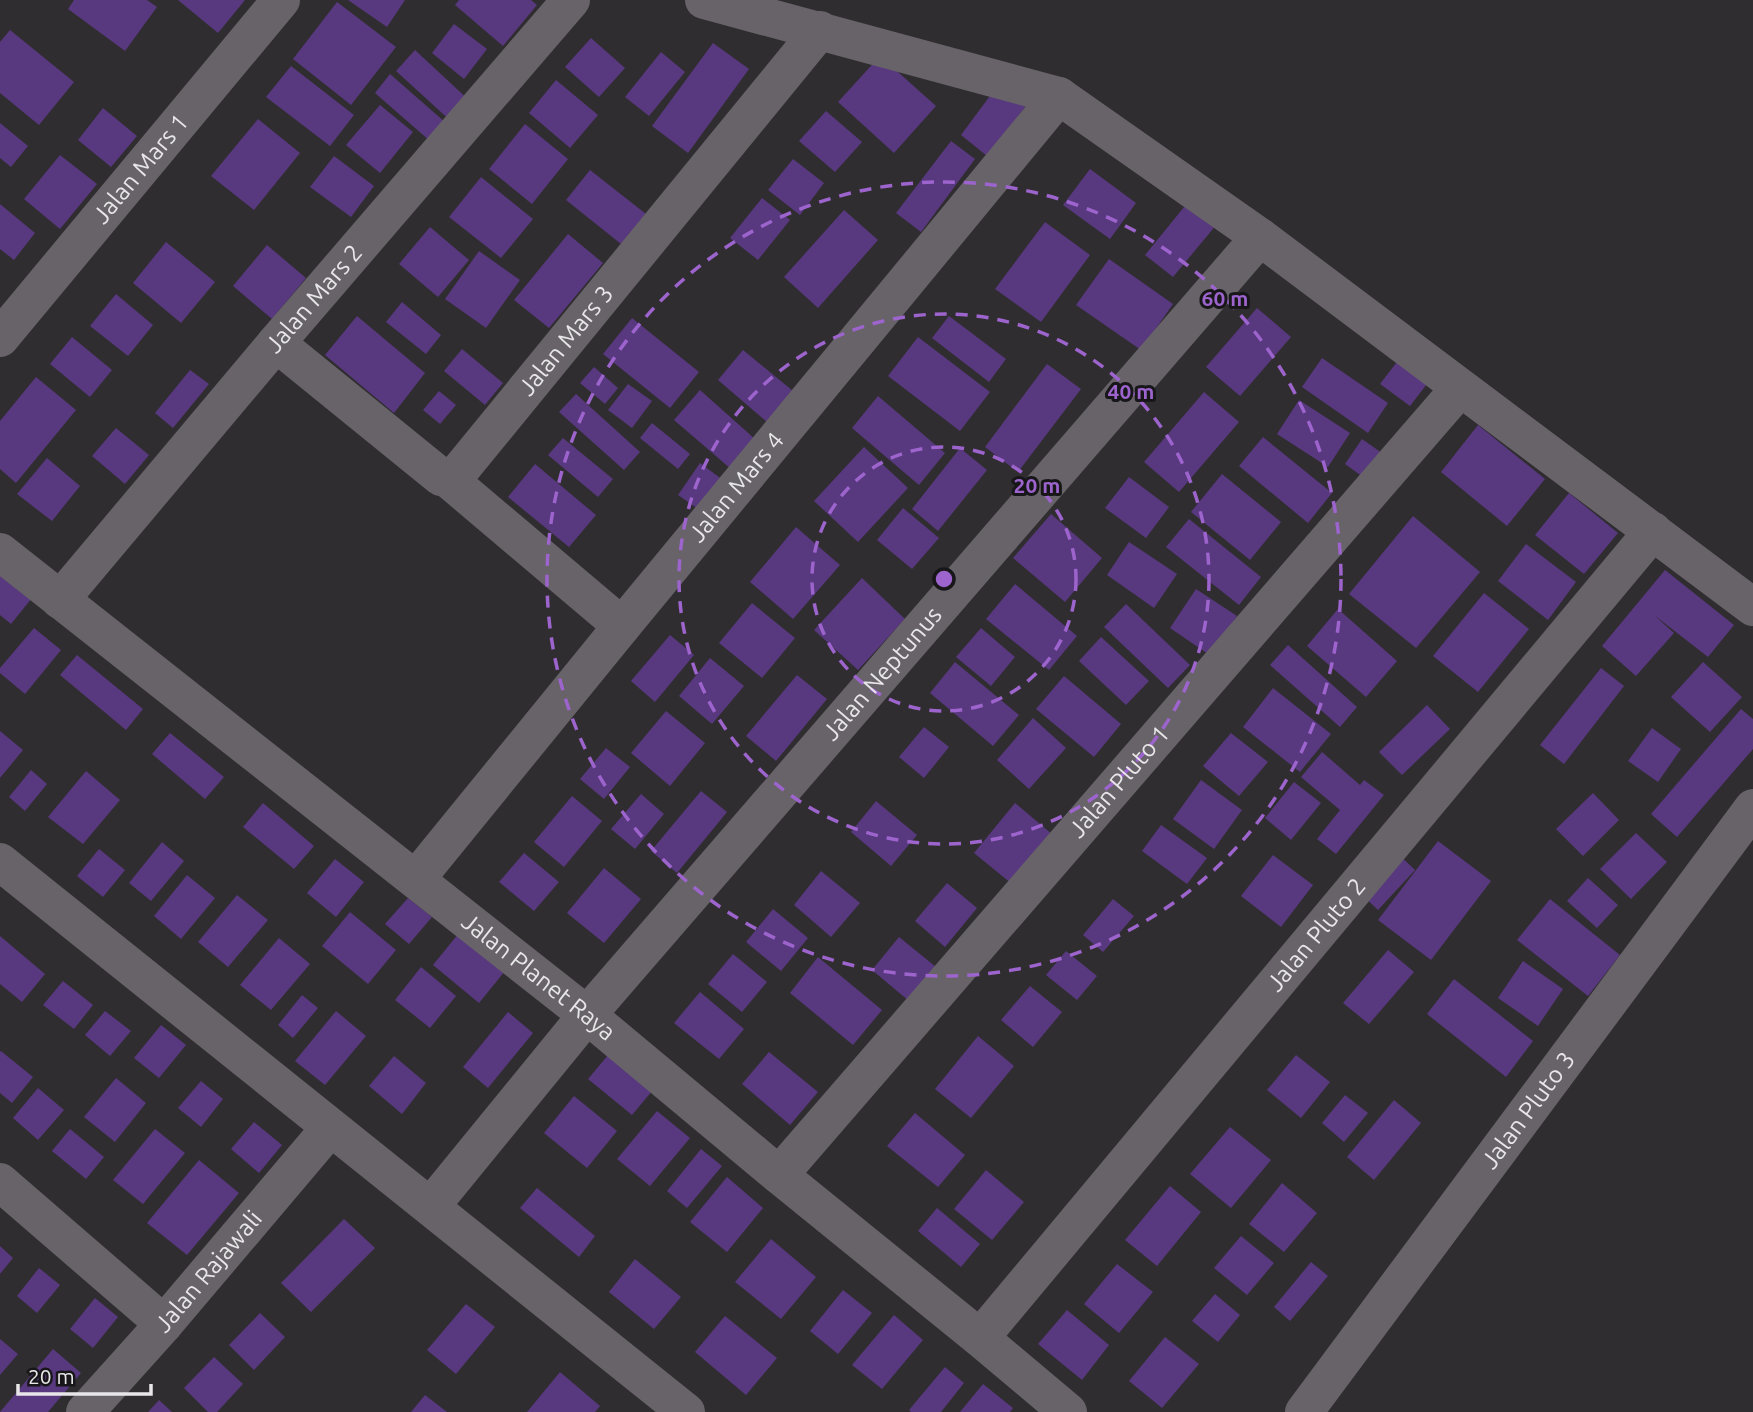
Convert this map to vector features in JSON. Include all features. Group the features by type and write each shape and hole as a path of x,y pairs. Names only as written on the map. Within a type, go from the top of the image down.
{"street":[{"name":"Jalan Mars 1","path":"0,338 281,0"},
{"name":"Jalan Mars 2","path":"60,600 276,343 571,0"},
{"path":"704,0 1059,96 1260,237 1753,607"},
{"name":"Jalan Mars 3","path":"447,478 457,474 820,30"},
{"name":"Jalan Mars 4","path":"416,879 1059,96"},
{"name":"Jalan Neptunus","path":"431,1206 587,1016 1260,237"},
{"path":"276,343 437,474 447,478 622,626"},
{"name":"Jalan Pluto 1","path":"779,1175 1460,388"},
{"name":"Jalan Pluto 2","path":"979,1338 1653,531"},
{"name":"Jalan Planet Raya","path":"0,552 587,1016 1068,1412"},
{"name":"Jalan Pluto 3","path":"1304,1412 1753,808"},
{"path":"0,862 686,1412"},
{"name":"Jalan Rajawali","path":"85,1412 164,1324 330,1128"},
{"path":"0,1182 164,1324"}],"building":[{"path":"74,0 147,0 157,7 125,51 68,9"},
{"path":"178,0 245,0 218,33"},
{"path":"348,0 405,0 387,27"},
{"path":"459,0 531,0 537,5 503,46 455,5"},
{"path":"337,2 396,47 351,105 293,59"},
{"path":"454,24 487,49 464,79 432,53"},
{"path":"10,30 74,82 39,125 0,93 0,42"},
{"path":"591,38 625,68 599,97 565,67"},
{"path":"713,43 749,69 688,153 652,126"},
{"path":"415,50 473,104 454,124 396,71"},
{"path":"661,52 685,72 649,116 625,97"},
{"path":"880,56 936,106 894,153 838,102"},
{"path":"291,66 354,115 330,146 266,97"},
{"path":"390,74 454,130 438,148 375,93"},
{"path":"556,80 598,115 570,148 529,113"},
{"path":"998,85 1026,106 987,156 961,135"},
{"path":"380,105 413,132 380,173 346,145"},
{"path":"103,108 137,136 111,167 78,140"},
{"path":"826,111 862,142 835,172 799,141"},
{"path":"258,119 300,153 254,210 211,176"},
{"path":"0,123 28,146 11,167 0,158"},
{"path":"525,124 568,159 532,204 489,169"},
{"path":"951,141 975,159 921,232 896,213"},
{"path":"60,155 97,184 60,229 24,199"},
{"path":"334,156 374,186 351,217 310,187"},
{"path":"793,159 824,183 800,215 768,190"},
{"path":"1090,169 1136,203 1110,239 1063,205"},
{"path":"590,170 646,214 621,244 566,200"},
{"path":"481,177 533,219 501,258 449,217"},
{"path":"762,198 790,220 758,260 730,238"},
{"path":"1189,201 1217,224 1173,277 1145,255"},
{"path":"0,204 35,233 14,260 0,249"},
{"path":"844,210 878,240 818,308 784,277"},
{"path":"1045,222 1090,255 1041,322 995,289"},
{"path":"430,227 469,260 438,297 399,264"},
{"path":"568,234 603,263 549,328 514,300"},
{"path":"166,242 215,282 181,323 133,283"},
{"path":"267,245 306,278 272,319 233,286"},
{"path":"479,251 520,280 486,328 445,299"},
{"path":"1109,259 1173,304 1141,350 1076,305"},
{"path":"116,294 153,325 128,356 90,326"},
{"path":"402,302 441,335 426,354 386,322"},
{"path":"1257,308 1291,337 1240,396 1206,367"},
{"path":"357,316 425,373 394,413 325,355"},
{"path":"949,316 1006,359 989,382 932,338"},
{"path":"632,318 699,372 670,408 603,354"},
{"path":"72,337 112,370 90,397 50,364"},
{"path":"918,337 990,392 960,431 888,376"},
{"path":"462,349 503,383 485,405 444,371"},
{"path":"743,350 793,391 767,422 718,380"},
{"path":"1322,358 1388,403 1368,433 1302,387"},
{"path":"1400,358 1430,380 1410,406 1380,384"},
{"path":"1047,364 1081,389 1018,472 985,447"},
{"path":"594,367 618,388 605,404 580,383"},
{"path":"190,370 209,384 173,428 155,413"},
{"path":"36,377 76,410 16,483 0,469 0,421"},
{"path":"628,384 652,401 632,428 608,410"},
{"path":"700,390 756,440 731,469 674,420"},
{"path":"439,391 456,405 440,424 423,410"},
{"path":"1204,392 1239,422 1179,492 1144,462"},
{"path":"576,394 640,452 624,470 559,412"},
{"path":"878,396 945,453 919,485 852,428"},
{"path":"1299,400 1350,433 1328,467 1277,434"},
{"path":"652,423 690,454 678,469 640,438"},
{"path":"1478,425 1545,479 1507,526 1441,472"},
{"path":"116,428 149,455 125,484 92,456"},
{"path":"1263,437 1332,493 1308,523 1239,466"},
{"path":"563,438 613,479 598,497 548,455"},
{"path":"1362,439 1389,458 1370,482 1345,464"},
{"path":"864,447 908,488 858,542 814,501"},
{"path":"960,448 987,470 938,531 912,509"},
{"path":"47,458 80,486 52,521 17,494"},
{"path":"700,463 723,480 701,511 678,495"},
{"path":"535,464 596,515 569,547 508,497"},
{"path":"1222,474 1281,522 1250,560 1191,512"},
{"path":"1129,477 1169,507 1146,538 1105,508"},
{"path":"1569,493 1618,533 1584,574 1535,535"},
{"path":"903,508 939,538 912,569 877,540"},
{"path":"1051,514 1102,558 1065,602 1013,558"},
{"path":"1413,516 1480,572 1416,648 1349,594"},
{"path":"1189,519 1261,577 1239,605 1166,547"},
{"path":"796,527 840,565 793,619 750,582"},
{"path":"1129,542 1177,574 1154,608 1107,575"},
{"path":"1526,544 1576,582 1548,620 1498,581"},
{"path":"0,570 36,593 11,624 0,615"},
{"path":"1665,570 1734,625 1708,657 1654,615 1674,633 1636,676 1602,646"},
{"path":"862,578 905,619 858,670 814,630"},
{"path":"1015,584 1077,636 1049,670 986,619"},
{"path":"1196,589 1237,616 1211,656 1170,628"},
{"path":"1484,593 1529,629 1478,692 1433,656"},
{"path":"752,603 795,638 762,678 719,643"},
{"path":"1126,604 1190,665 1168,688 1104,627"},
{"path":"1338,609 1397,661 1366,697 1307,646"},
{"path":"34,628 61,650 25,694 0,673 0,668"},
{"path":"981,628 1015,657 991,686 956,657"},
{"path":"670,635 694,655 655,702 631,681"},
{"path":"1101,637 1149,681 1126,705 1079,661"},
{"path":"1288,645 1357,707 1340,727 1270,665"},
{"path":"77,655 143,709 126,730 60,675"},
{"path":"710,658 744,686 712,724 679,696"},
{"path":"955,662 1019,715 993,746 930,693"},
{"path":"1703,662 1742,697 1710,732 1671,697"},
{"path":"1601,668 1624,686 1564,764 1540,745"},
{"path":"797,675 827,699 776,761 746,736"},
{"path":"1064,676 1121,724 1094,757 1036,709"},
{"path":"1273,688 1331,734 1300,772 1243,727"},
{"path":"1427,705 1450,729 1402,775 1379,752"},
{"path":"1741,709 1753,719 1753,749 1677,837 1651,814"},
{"path":"666,711 705,743 670,786 631,753"},
{"path":"1033,718 1066,748 1029,789 997,760"},
{"path":"924,727 949,747 924,778 899,757"},
{"path":"1652,728 1681,749 1658,782 1628,761"},
{"path":"0,731 23,750 0,778"},
{"path":"170,733 224,777 205,799 152,754"},
{"path":"1231,733 1268,762 1239,796 1203,766"},
{"path":"606,748 630,767 604,799 580,779"},
{"path":"1322,752 1360,785 1364,780 1384,795 1336,854 1317,839 1340,810 1301,777"},
{"path":"31,770 47,784 25,811 9,797"},
{"path":"86,771 120,800 83,844 48,817"},
{"path":"1201,780 1242,810 1214,849 1173,819"},
{"path":"1294,782 1321,803 1291,840 1265,818"},
{"path":"701,791 727,812 677,873 651,851"},
{"path":"1593,793 1619,820 1583,856 1556,829"},
{"path":"641,794 664,814 635,849 611,829"},
{"path":"572,796 602,821 564,867 534,842"},
{"path":"876,801 917,835 891,866 851,832"},
{"path":"263,803 314,846 294,869 243,827"},
{"path":"1015,803 1053,835 1012,884 974,853"},
{"path":"1161,825 1207,858 1187,884 1142,851"},
{"path":"1636,833 1667,862 1631,899 1600,869"},
{"path":"1438,841 1491,881 1431,960 1378,920"},
{"path":"162,842 184,861 151,901 129,883"},
{"path":"99,849 125,870 103,897 77,876"},
{"path":"1393,849 1415,870 1378,910 1356,889"},
{"path":"524,853 559,882 534,911 499,882"},
{"path":"1273,855 1313,885 1281,927 1241,896"},
{"path":"335,859 364,882 336,917 307,893"},
{"path":"604,868 641,899 604,943 567,913"},
{"path":"821,871 860,903 831,937 794,905"},
{"path":"187,875 215,898 181,939 154,916"},
{"path":"1588,878 1618,905 1597,928 1567,901"},
{"path":"947,883 977,908 945,947 915,921"},
{"path":"237,895 268,920 228,967 198,942"},
{"path":"408,898 432,917 409,944 385,924"},
{"path":"1113,899 1134,916 1103,952 1083,935"},
{"path":"1550,899 1620,955 1588,996 1517,940"},
{"path":"773,909 808,938 781,971 746,942"},
{"path":"350,912 396,950 368,984 322,946"},
{"path":"459,933 505,971 479,1003 433,965"},
{"path":"0,936 45,974 22,1002 0,984"},
{"path":"899,937 936,967 909,1001 872,970"},
{"path":"279,938 310,964 271,1010 240,985"},
{"path":"1388,950 1414,972 1369,1024 1343,1003"},
{"path":"1066,951 1097,976 1077,1000 1046,975"},
{"path":"733,954 767,982 742,1012 708,984"},
{"path":"818,957 882,1010 853,1045 790,993"},
{"path":"1523,961 1563,989 1538,1026 1498,998"},
{"path":"421,967 456,996 430,1028 395,1000"},
{"path":"1454,979 1533,1041 1506,1077 1427,1014"},
{"path":"63,981 93,1005 74,1029 43,1005"},
{"path":"1030,986 1062,1012 1033,1047 1001,1020"},
{"path":"700,992 744,1029 719,1059 674,1023"},
{"path":"302,995 318,1008 293,1038 278,1025"},
{"path":"105,1011 131,1031 110,1056 85,1035"},
{"path":"336,1011 366,1036 325,1085 295,1061"},
{"path":"508,1012 533,1033 488,1088 463,1067"},
{"path":"161,1025 186,1045 159,1078 134,1058"},
{"path":"978,1036 1014,1066 971,1118 935,1089"},
{"path":"614,1048 658,1084 632,1115 588,1079"},
{"path":"1,1051 33,1077 12,1103 0,1093"},
{"path":"769,1052 818,1092 790,1125 742,1084"},
{"path":"1296,1055 1330,1082 1301,1118 1267,1090"},
{"path":"394,1056 426,1083 402,1114 369,1086"},
{"path":"116,1078 146,1103 115,1142 84,1117"},
{"path":"201,1081 223,1099 201,1127 178,1108"},
{"path":"38,1088 64,1110 38,1140 13,1118"},
{"path":"1345,1095 1368,1113 1344,1142 1322,1123"},
{"path":"574,1096 617,1131 587,1168 544,1133"},
{"path":"1394,1100 1421,1123 1374,1180 1347,1157"},
{"path":"657,1111 690,1138 650,1186 617,1159"},
{"path":"915,1113 965,1155 938,1187 887,1146"},
{"path":"254,1122 282,1145 259,1173 231,1149"},
{"path":"1230,1127 1271,1160 1231,1208 1190,1174"},
{"path":"70,1129 104,1157 86,1179 52,1151"},
{"path":"155,1129 185,1153 143,1204 113,1180"},
{"path":"701,1149 722,1166 687,1208 667,1191"},
{"path":"199,1160 239,1193 187,1255 147,1223"},
{"path":"986,1170 1024,1202 992,1240 954,1209"},
{"path":"727,1177 763,1208 727,1252 690,1222"},
{"path":"1282,1183 1317,1213 1284,1252 1249,1224"},
{"path":"1170,1186 1201,1212 1157,1266 1125,1240"},
{"path":"537,1188 595,1236 579,1257 520,1208"},
{"path":"937,1208 980,1244 961,1267 918,1231"},
{"path":"344,1219 375,1248 311,1312 281,1283"},
{"path":"1241,1236 1274,1263 1247,1295 1214,1268"},
{"path":"771,1239 816,1277 781,1319 735,1282"},
{"path":"0,1246 13,1258 0,1274"},
{"path":"635,1259 681,1297 654,1329 609,1292"},
{"path":"1311,1262 1328,1276 1290,1321 1274,1307"},
{"path":"1117,1264 1153,1292 1119,1333 1084,1304"},
{"path":"39,1268 60,1285 37,1313 17,1296"},
{"path":"843,1290 872,1313 838,1354 810,1331"},
{"path":"1215,1294 1240,1315 1218,1342 1192,1321"},
{"path":"95,1298 118,1317 93,1348 70,1329"},
{"path":"466,1304 495,1327 456,1374 427,1350"},
{"path":"1067,1310 1109,1345 1082,1380 1038,1344"},
{"path":"260,1313 285,1337 254,1370 229,1345"},
{"path":"894,1315 923,1340 882,1389 852,1365"},
{"path":"725,1316 777,1358 746,1395 695,1352"},
{"path":"1165,1337 1199,1364 1162,1408 1129,1381"},
{"path":"0,1339 18,1354 0,1375"},
{"path":"53,1349 81,1373 48,1412 0,1412"},
{"path":"214,1357 243,1384 217,1412 208,1412 184,1388"},
{"path":"945,1367 964,1383 941,1412 911,1412 909,1410"},
{"path":"560,1372 600,1406 595,1412 527,1412"},
{"path":"983,1384 1013,1408 1010,1412 960,1412"},
{"path":"425,1395 447,1412 411,1412"},
{"path":"159,1400 172,1412 148,1412"}]}
